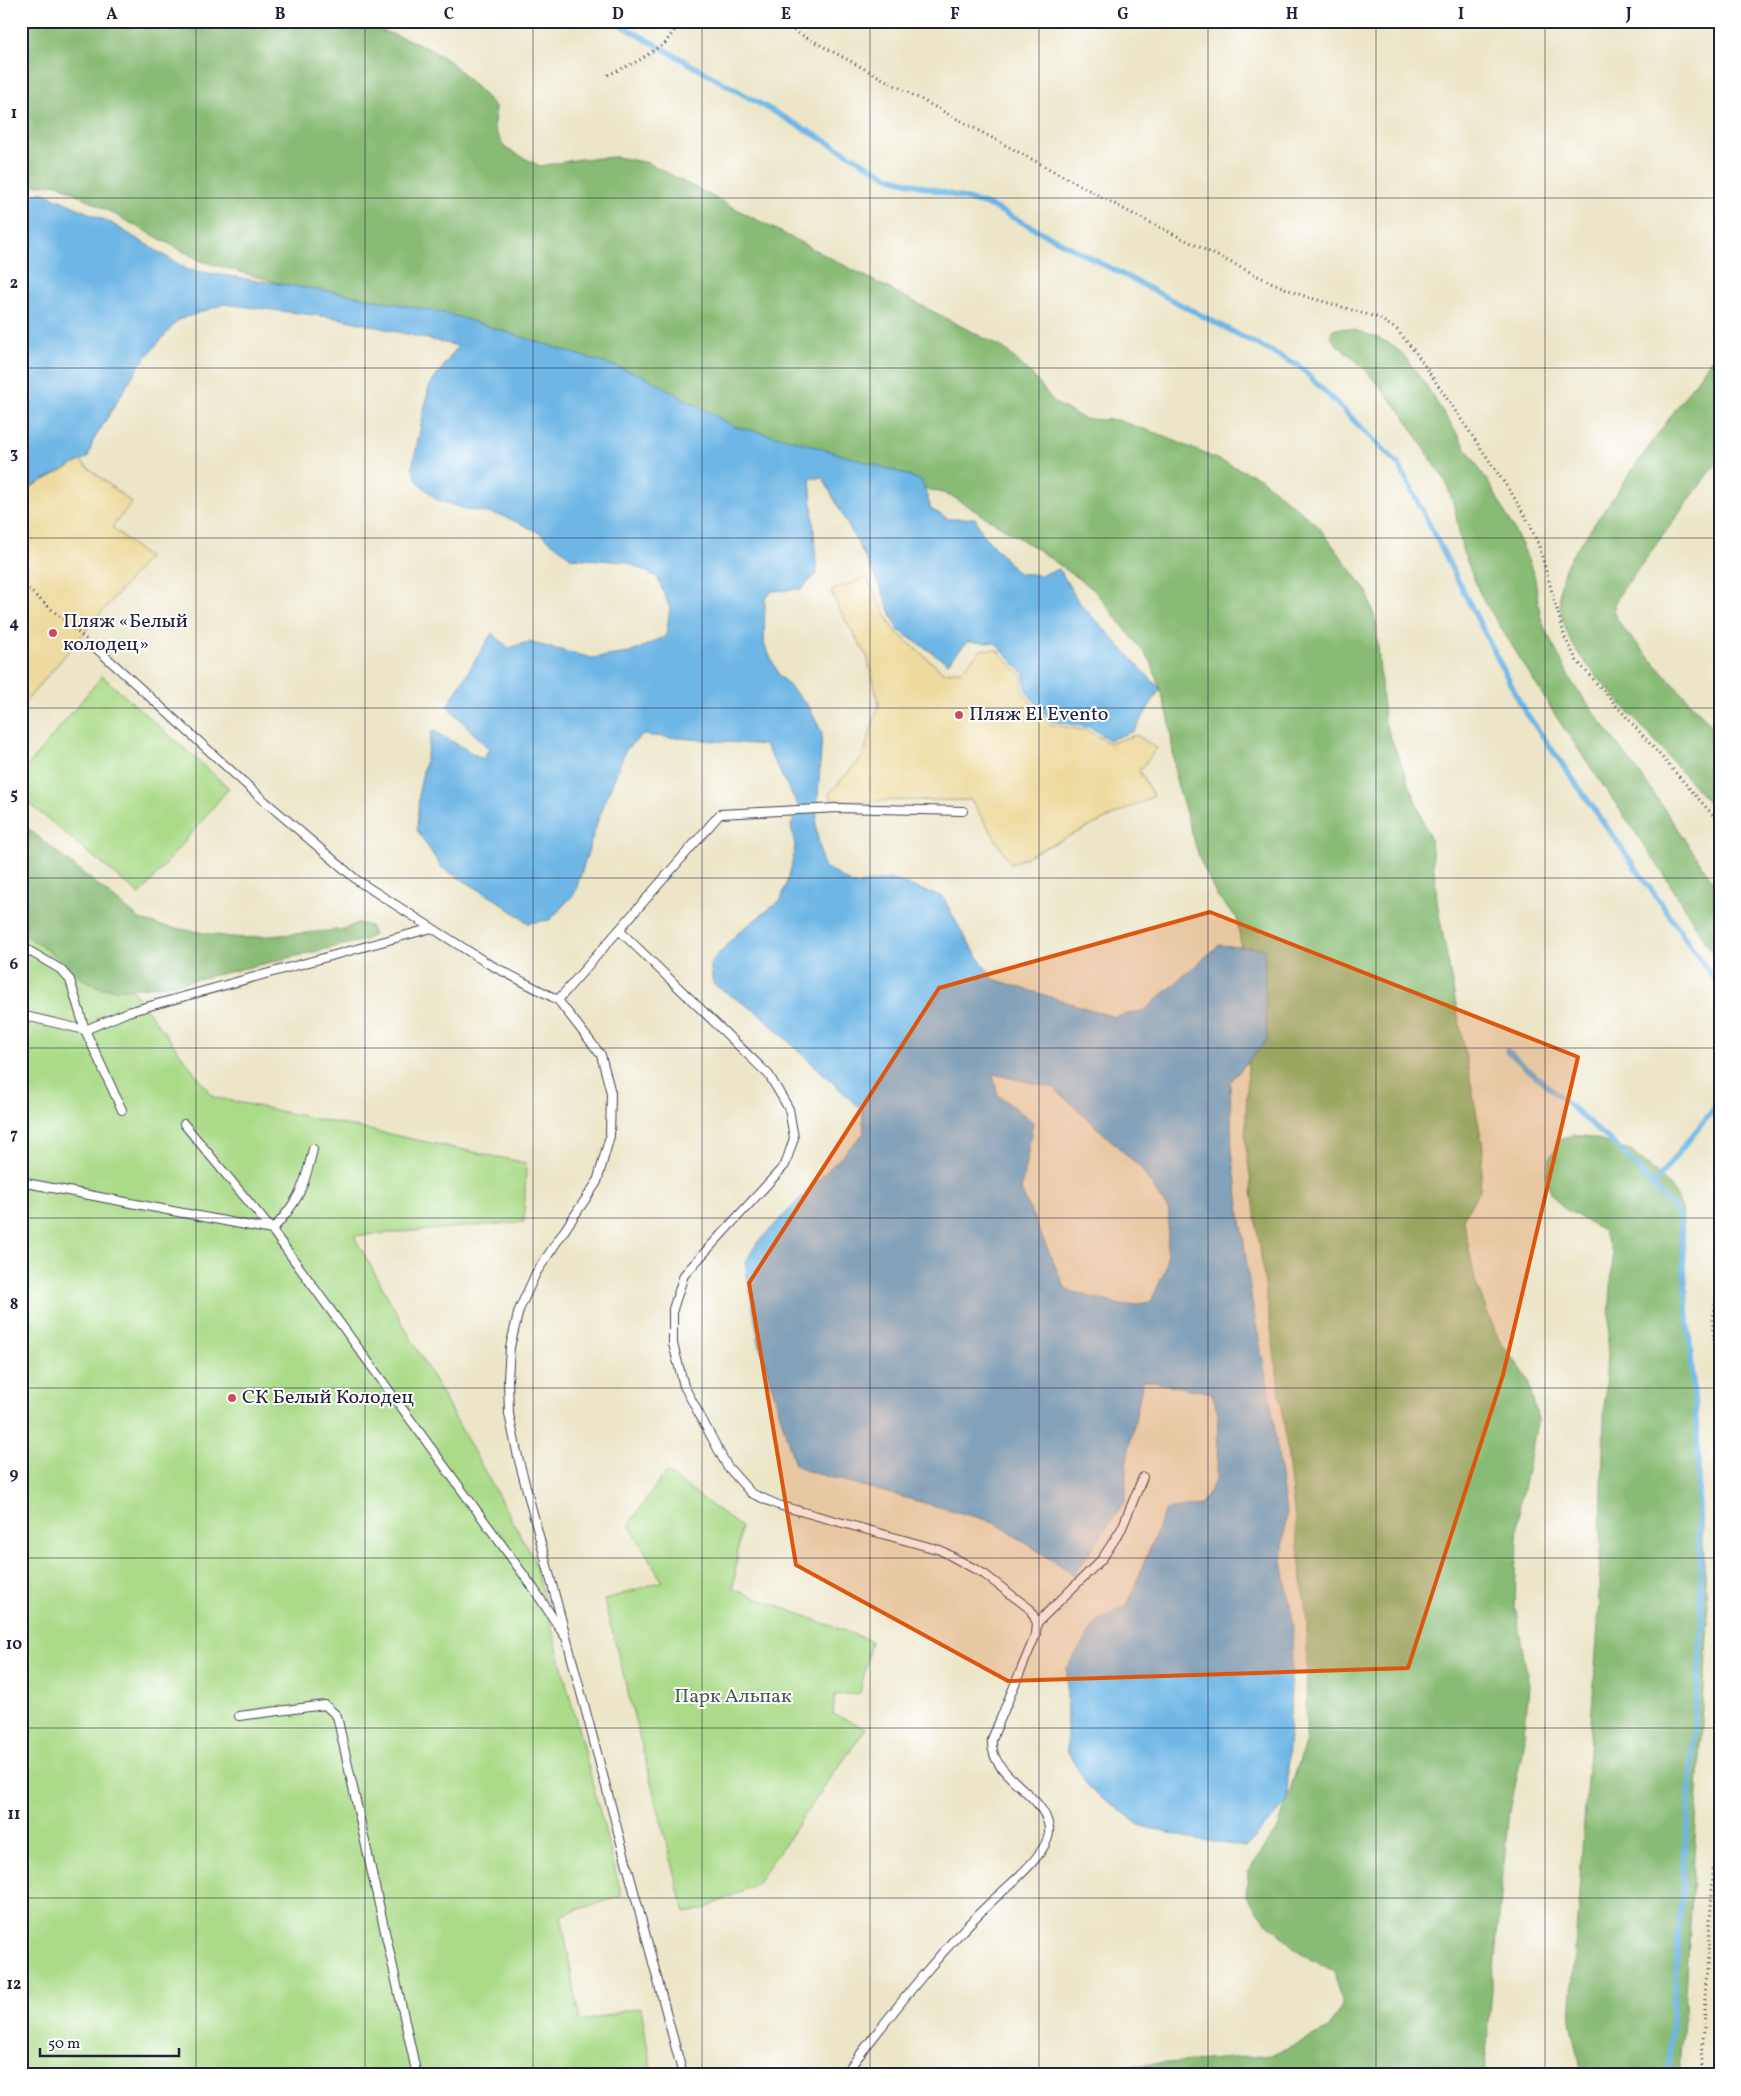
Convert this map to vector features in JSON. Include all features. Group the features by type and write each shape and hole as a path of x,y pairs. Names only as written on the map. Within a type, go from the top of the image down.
{"lane":[{"path":"96,648 260,797 358,881 487,963 558,1000 601,1055 611,1092 610,1136 597,1182 536,1273 519,1310 510,1347 508,1379 509,1414 518,1457 683,2075"},
{"path":"558,1000 720,814 837,808 962,811"},
{"path":"21,1015 85,1030 128,1012 432,928"},
{"path":"619,930 769,1075 789,1109 794,1138 785,1165 684,1275 673,1309 672,1344 684,1386 727,1466 751,1493 778,1505 940,1550 992,1580 1030,1609 1036,1623 1036,1634 992,1739 991,1750 996,1761 1041,1807 1050,1829 1045,1846 1025,1870 969,1923 930,1967 844,2075"},
{"path":"21,946 60,969 70,980 85,1030 122,1110"},
{"path":"184,1124 272,1230 534,1589 568,1641"},
{"path":"272,1230 293,1208 306,1181 314,1149"},
{"path":"21,1182 272,1230"},
{"path":"1036,1623 1102,1559 1122,1528 1142,1476"},
{"path":"239,1716 325,1705 337,1716 416,2075"}],"path":[{"path":"608,75 638,61 665,43 682,21"},
{"path":"776,21 1151,223 1266,280 1301,295 1379,318 1396,330 1421,361 1514,496 1529,523 1539,546 1565,638 1577,661 1720,823"},
{"path":"21,583 96,648"},
{"path":"1720,1275 1713,1317 1720,1485"},
{"path":"1700,2075 1720,1769"}],"highlighted area":[{"path":"1210,912 1578,1057 1503,1375 1408,1668 1008,1681 796,1565 749,1283 939,988"}],"green space":[{"path":"21,21 353,21 418,43 450,61 495,106 494,128 505,148 540,166 580,159 617,157 648,163 1005,349 1033,376 1055,403 1084,419 1117,420 1159,434 1260,478 1318,526 1367,591 1376,623 1384,720 1431,841 1438,909 1483,1147 1480,1190 1463,1219 1476,1284 1499,1340 1527,1377 1538,1420 1520,1503 1517,1538 1515,1607 1529,1686 1522,1753 1508,1820 1484,2075 1097,2075 1113,2067 1273,2055 1329,2029 1342,2006 1334,1971 1304,1956 1269,1925 1246,1896 1248,1872 1278,1828 1306,1740 1307,1624 1284,1424 1245,1140 1250,1011 1237,918 1218,898 1200,860 1176,780 1169,718 1151,661 1094,590 1040,551 950,495 783,451 427,325 201,261 58,184 21,186"},
{"path":"1341,328 1373,336 1389,343 1403,354 1425,384 1493,490 1523,547 1535,578 1540,615 1545,629 1573,684 1650,788 1720,892 1720,965 1665,876 1557,718 1480,594 1463,552 1454,506 1446,482 1401,412 1363,367 1335,343 1331,336 1332,330"},
{"path":"1720,347 1720,458 1619,595 1614,610 1617,619 1627,633 1720,735 1720,816 1580,656 1571,641 1563,620 1560,589 1565,568 1570,558"},
{"path":"102,676 229,788 140,895 21,797 21,774"},
{"path":"21,823 141,920 162,926 245,938 344,929 358,923 370,926 374,935 365,940 177,984 116,990 98,987 81,978 63,961 21,932"},
{"name":"СК Белый Колодец","path":"21,913 112,963 213,1097 526,1163 524,1222 354,1236 534,1560 622,1896 561,1915 580,2022 641,2007 652,2075 21,2075"},
{"path":"1572,1135 1586,1136 1630,1150 1671,1186 1682,1209 1708,1622 1685,2009 1679,2075 1581,2075 1570,2019 1598,1625 1605,1388 1613,1254 1603,1230 1563,1208 1550,1192 1546,1176 1550,1158 1560,1139"},
{"name":"Парк Альпак","path":"666,1472 741,1527 733,1589 871,1641 860,1693 835,1695 833,1714 866,1728 756,1884 704,1909 685,1913 604,1600 662,1581 629,1524"}],"sand":[{"name":"Пляж «Белый колодец»","path":"80,461 132,503 112,527 148,558 21,707 21,492"},
{"name":"Пляж El Evento","path":"866,577 894,630 943,672 961,671 982,649 997,650 1022,676 1022,691 1049,724 1089,731 1109,743 1136,735 1157,748 1139,771 1154,796 1011,864 971,800 833,801 829,794 863,756 879,705 867,656 839,609 831,591"}],"water":[{"path":"42,192 111,223 188,270 340,293 449,314 642,375 735,427 790,439 902,473 922,481 931,509 948,519 975,518 983,535 1018,573 1040,575 1059,569 1078,601 1160,689 1134,731 1109,740 1092,728 1051,721 1026,691 1024,674 995,643 967,642 948,663 898,630 876,578 823,478 810,478 817,574 801,589 772,591 765,599 764,644 779,675 809,707 822,733 816,828 823,866 854,885 890,879 943,897 964,936 993,979 1114,1017 1145,1010 1219,945 1264,949 1267,1040 1230,1082 1232,1152 1252,1303 1271,1403 1286,1513 1282,1562 1293,1621 1287,1803 1245,1847 1185,1837 1142,1826 1089,1788 1067,1751 1067,1668 1097,1621 1127,1606 1165,1510 1201,1505 1217,1478 1218,1412 1212,1393 1143,1380 1126,1464 1126,1500 1074,1575 994,1522 804,1470 795,1465 759,1343 745,1263 757,1243 864,1133 862,1110 757,1012 713,984 710,963 739,932 781,900 791,869 795,846 791,825 799,807 765,745 642,735 626,749 598,820 575,893 550,920 528,923 498,901 441,867 417,830 419,791 432,730 483,759 489,749 447,706 492,633 509,648 528,642 592,658 630,653 666,636 670,608 657,577 626,562 572,558 541,534 503,516 462,508 437,500 418,482 412,468 429,387 458,346 338,318 224,304 178,320 140,364 93,441 88,457 21,492 21,199","holes":["993,1074 1054,1088 1140,1167 1169,1211 1166,1268 1151,1302 1124,1306 1066,1290 1021,1190 1033,1122 998,1095"]}],"waterway":[{"path":"614,21 889,177 991,206 1299,366 1399,465 1524,710 1720,987"},
{"path":"1507,1051 1620,1149 1680,1216 1697,1435 1702,1628 1668,2075"},
{"path":"1652,1186 1720,1101"}],"place":[{"name":"Пляж «Белый колодец»","path":"53,633"},
{"name":"Пляж El Evento","path":"959,715"},
{"name":"СК Белый Колодец","path":"232,1398"}]}
